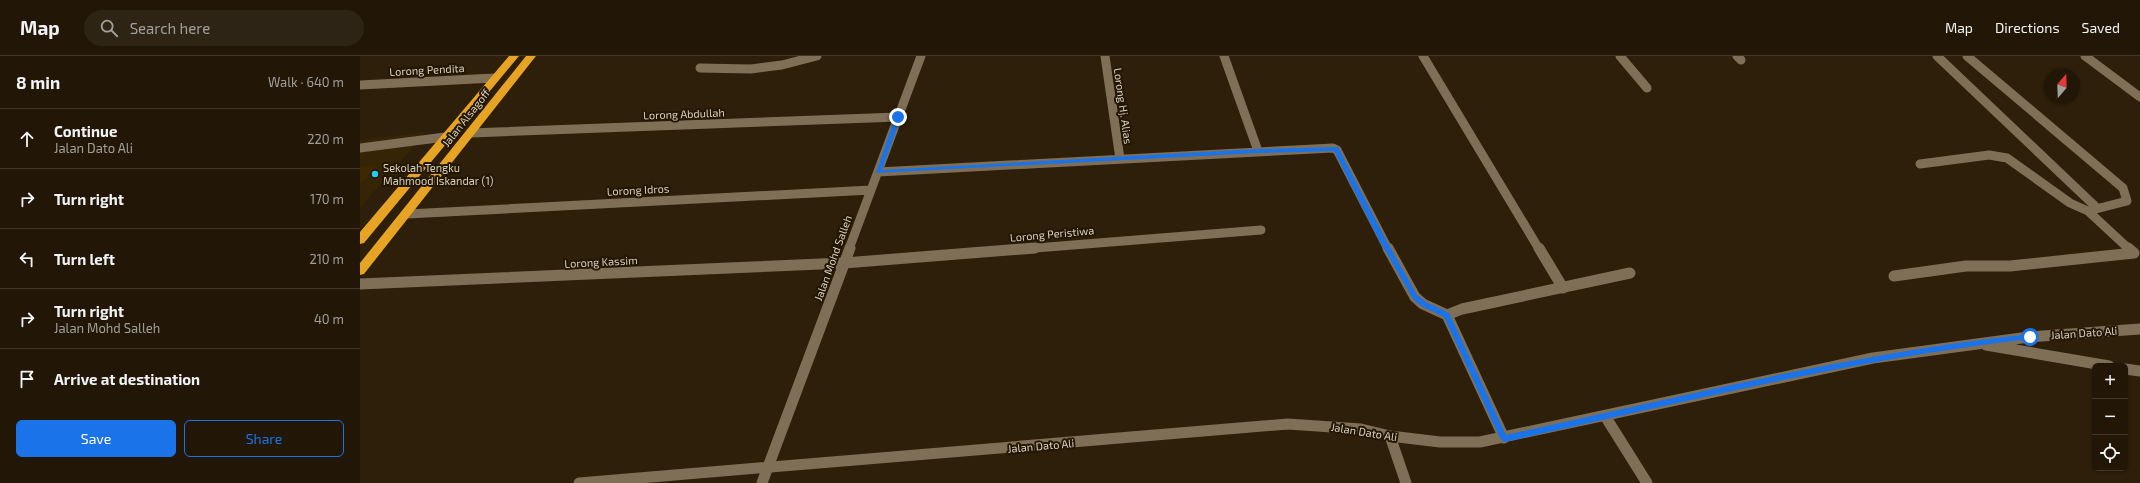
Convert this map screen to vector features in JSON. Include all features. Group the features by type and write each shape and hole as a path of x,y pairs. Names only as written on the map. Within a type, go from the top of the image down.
{"highway":[{"name":"Jalan Alsagoff","path":"360,240 494,78 514,56"},
{"name":"Jalan Alsagoff","path":"360,271 407,214 531,56"}],"street":[{"path":"700,68 751,69 782,65 817,56"},
{"name":"Jalan Mohd Salleh","path":"762,483 921,56"},
{"name":"Lorong Hj. Alias","path":"1105,56 1115,114 1120,159"},
{"path":"1224,56 1258,151"},
{"path":"1423,56 1563,288"},
{"path":"1620,56 1647,88"},
{"path":"1936,56 2092,209 2137,256"},
{"path":"1920,164 1988,155 2007,158 2070,203 2092,209 2127,201 2127,196 2123,188 1967,56"},
{"path":"2085,56 2140,96"},
{"name":"Lorong Pendita","path":"360,85 494,78"},
{"name":"Lorong Abdullah","path":"471,133 898,117"},
{"path":"360,148 445,137"},
{"path":"878,172 1258,151 1336,149 1382,238 1415,297 1423,304 1446,315 1504,438"},
{"name":"Lorong Idros","path":"407,214 871,190"},
{"name":"Lorong Peristiwa","path":"844,263 1261,230"},
{"path":"1894,276 1966,266 2010,266 2137,256"},
{"name":"Lorong Kassim","path":"360,284 844,263"},
{"path":"1446,315 1462,309 1630,273"},
{"name":"Jalan Dato Ali","path":"579,483 1288,424 1361,429 1390,436 1440,442 1480,442 1873,358 1975,343 2140,329"},
{"path":"1975,343 2092,363"},
{"path":"2128,369 2140,371"},
{"path":"1605,416 1648,483"},
{"path":"1390,436 1406,483"}],"shaded area":[{"name":"Sekolah Tengku Mahmood Iskandar (1)","path":"426,132 360,208 360,140"},
{"path":"377,165 360,185 360,166"}],"place":[{"name":"Sekolah Tengku Mahmood Iskandar (1)","path":"375,174"}],"route":[{"path":"898,117 878,172 1258,151 1336,149 1382,238 1415,297 1423,304 1446,315 1504,438 1797,376 1873,358 1975,343 2030,337"}]}
